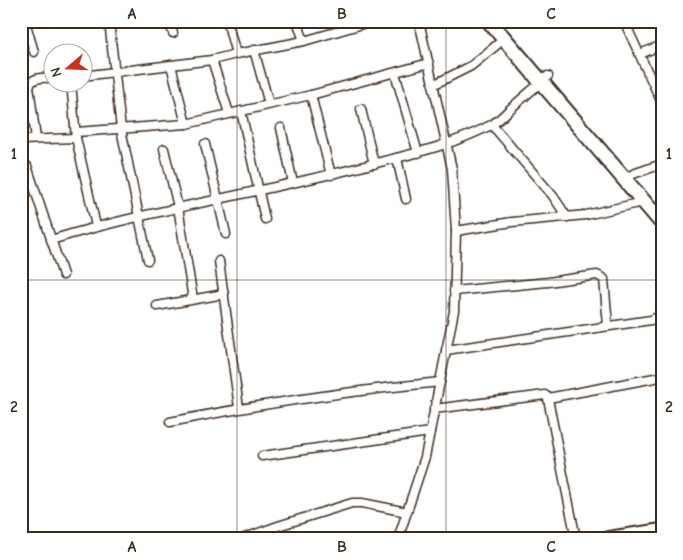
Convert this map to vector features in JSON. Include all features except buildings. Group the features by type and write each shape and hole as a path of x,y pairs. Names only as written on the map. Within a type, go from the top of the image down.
{"highway":[{"path":"489,21 504,39 544,79 629,177 662,210"},
{"path":"501,21 544,79"},
{"path":"629,177 643,202 662,223"},
{"path":"608,539 662,531"}],"street":[{"path":"25,21 34,52"},
{"path":"109,21 120,129 148,260"},
{"path":"169,21 173,33"},
{"path":"227,21 236,54"},
{"path":"297,21 304,41"},
{"path":"92,75 212,60 304,41 372,21"},
{"path":"398,539 424,457 454,311 456,231 452,169 419,21"},
{"path":"624,21 662,103"},
{"path":"433,86 466,69 504,39"},
{"path":"640,54 662,44"},
{"path":"254,50 269,104"},
{"path":"212,60 229,113"},
{"path":"21,140 186,124 311,95 429,63"},
{"path":"171,65 186,124"},
{"path":"395,73 418,153"},
{"path":"36,139 28,86 30,82 42,79"},
{"path":"52,240 96,226 331,175 446,144 492,125 544,79"},
{"path":"72,92 76,135 96,226"},
{"path":"311,95 331,175"},
{"path":"361,109 374,164"},
{"path":"241,111 265,219"},
{"path":"492,125 553,196 567,217"},
{"path":"281,128 293,183"},
{"path":"206,144 226,234"},
{"path":"164,149 178,207 193,299"},
{"path":"397,158 406,199"},
{"path":"629,177 662,164"},
{"path":"28,166 63,275"},
{"path":"456,231 512,222 606,211 643,202"},
{"path":"219,261 239,408"},
{"path":"454,291 548,282 597,275 604,279 608,326"},
{"path":"157,306 224,294"},
{"path":"446,350 651,320 662,315"},
{"path":"434,409 537,395 544,395 548,398 660,377"},
{"path":"170,422 239,408 440,382"},
{"path":"548,398 576,539"},
{"path":"262,456 430,432"},
{"path":"242,539 295,520 352,503 362,503 407,512"}]}
